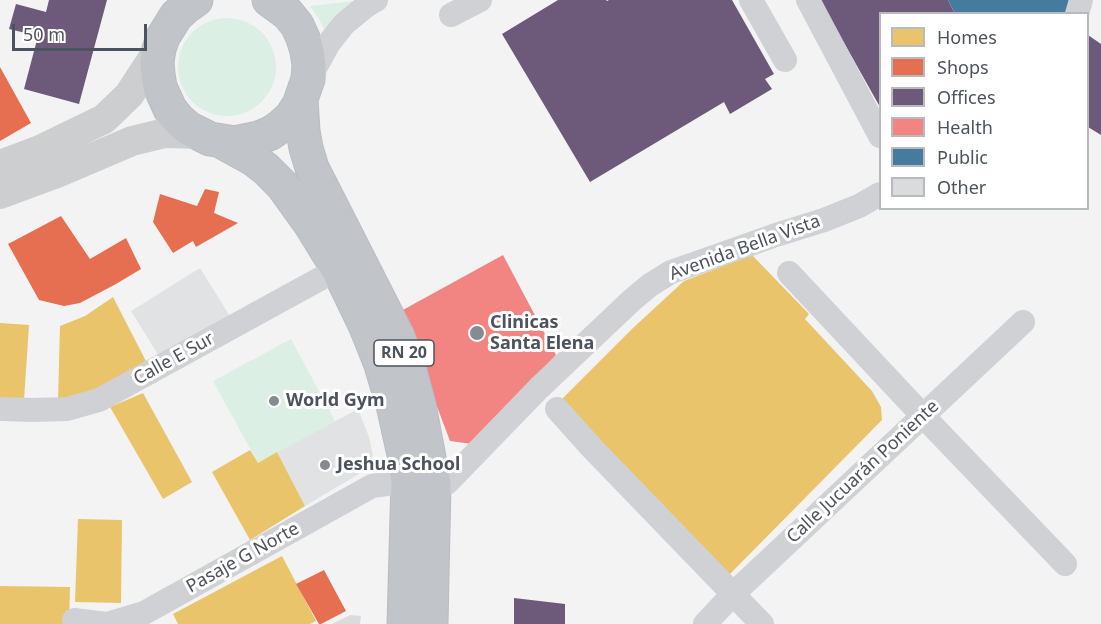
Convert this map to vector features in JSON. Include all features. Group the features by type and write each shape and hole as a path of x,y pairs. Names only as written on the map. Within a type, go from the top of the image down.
{"highway":[{"name":"RN 20","path":"162,0 158,74 164,99 178,119 188,128 260,164 283,186 311,225 338,269 366,327 393,405 405,459 421,483"},
{"path":"161,43 176,16 196,0"},
{"name":"RN 20","path":"269,0 288,14 297,25 303,38 309,65 304,92 303,131 312,168 398,337 419,405 421,483 418,611"},
{"path":"210,138 235,143 247,142 271,133 291,117 304,92"}],"main road":[{"path":"0,165 40,150 105,119 129,95 161,43"},
{"path":"0,194 132,141 165,133 210,138"}],"street":[{"path":"304,92 329,43 344,24 376,0"},
{"path":"451,15 480,0"},
{"path":"751,0 785,60"},
{"path":"808,0 879,134"},
{"name":"Avenida Bella Vista","path":"421,483 447,483 539,388 577,344 650,285 671,272 776,234 824,220 859,206 879,195"},
{"name":"Calle E Sur","path":"0,409 67,409 99,400 338,269"},
{"path":"789,273 1065,564"},
{"name":"Calle Jucuarán Poniente","path":"705,624 733,594 1023,322"},
{"path":"557,409 762,624"},
{"name":"Pasaje G Norte","path":"74,620 106,624 144,613 372,486 421,483"}],"shaded area":[{"path":"200,268 231,318 162,361 131,311"},
{"name":"Jeshua School","path":"358,409 369,437 373,456 359,474 305,506 277,452"}],"green space":[{"path":"355,1 328,38 310,6"},
{"path":"227,18 246,22 262,32 272,48 276,67 272,86 262,102 246,112 227,116 208,112 192,102 182,86 178,67 182,48 192,32 208,22"},
{"name":"World Gym","path":"291,339 335,421 258,463 213,381"}],"building: Homes":[{"path":"752,255 809,314 805,319 872,391 881,407 882,420 729,575 560,401 684,281"},
{"path":"113,297 149,367 121,383 58,402 60,326 85,316"},
{"path":"0,323 29,325 24,400 0,398"},
{"path":"143,393 192,482 163,499 110,407"},
{"path":"250,450 258,463 277,452 305,506 250,540 212,472"},
{"path":"78,519 122,520 121,603 75,602"},
{"path":"282,556 316,621 310,624 178,624 173,614"},
{"path":"0,586 70,587 69,624 0,624"}],"building: Shops":[{"path":"0,67 31,123 0,141"},
{"path":"205,189 219,192 214,213 238,223 196,247 193,241 173,253 153,222 160,194 197,206"},
{"path":"61,216 90,259 126,238 141,269 80,303 64,306 39,300 8,244"},
{"path":"324,570 346,611 319,624 296,584"}],"building: Offices":[{"path":"49,0 107,0 79,104 24,89 38,36 9,29 16,4 46,12"},
{"path":"558,0 732,0 774,74 765,79 772,89 730,114 724,102 590,182 502,34"},
{"path":"820,0 948,0 954,12 879,12 879,105"},
{"path":"1089,36 1101,44 1101,135 1089,128"},
{"path":"514,598 565,604 565,624 514,624"}],"building: Health":[{"name":"Clinicas Santa Elena","path":"503,255 556,355 472,444 450,441 401,311"}],"building: Public":[{"path":"948,0 1075,0 1066,12 954,12"}],"building: Other":[{"path":"350,615 361,616 360,624 332,624"}],"place":[{"name":"Clinicas Santa Elena","path":"477,333"},
{"name":"World Gym","path":"274,401"},
{"name":"Jeshua School","path":"325,465"}]}
